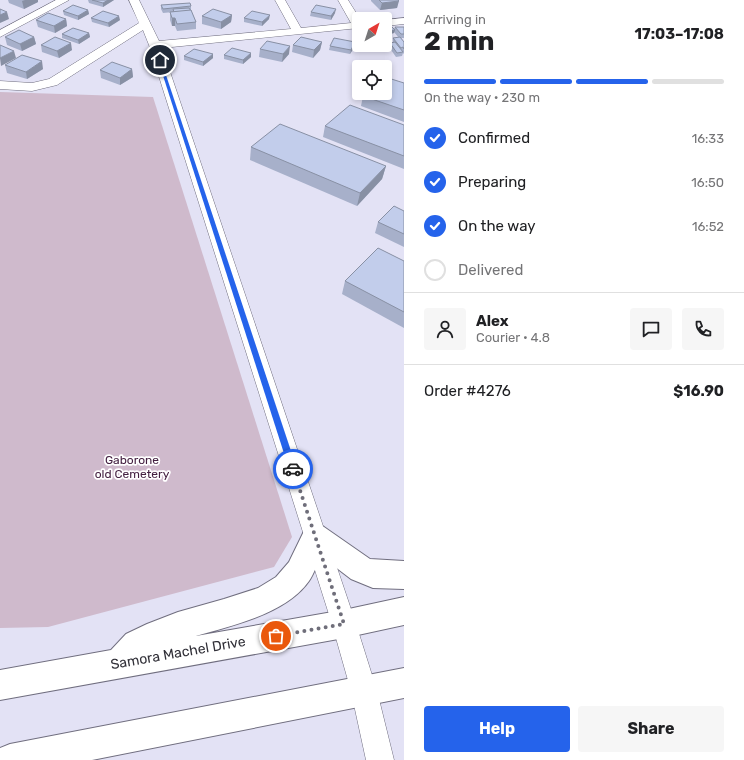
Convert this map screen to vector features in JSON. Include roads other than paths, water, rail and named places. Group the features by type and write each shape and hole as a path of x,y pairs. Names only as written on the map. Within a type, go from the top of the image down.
{"main road":[{"path":"120,663 137,644 158,633 234,610 270,596 290,583 306,560 315,536 361,569 373,574 404,575"},
{"name":"Samora Machel Drive","path":"0,685 344,624 404,611"},
{"path":"10,760 404,683"}],"street":[{"path":"0,34 64,0"},
{"path":"134,0 137,4 144,25 155,45 344,624 364,691 380,760"},
{"path":"280,0 298,32"},
{"path":"343,0 352,14"},
{"path":"392,22 404,21"},
{"path":"0,86 32,87 53,82 144,25"},
{"path":"155,45 352,26"}],"park label":[{"name":"Gaborone old Cemetery","path":"132,467"}]}
